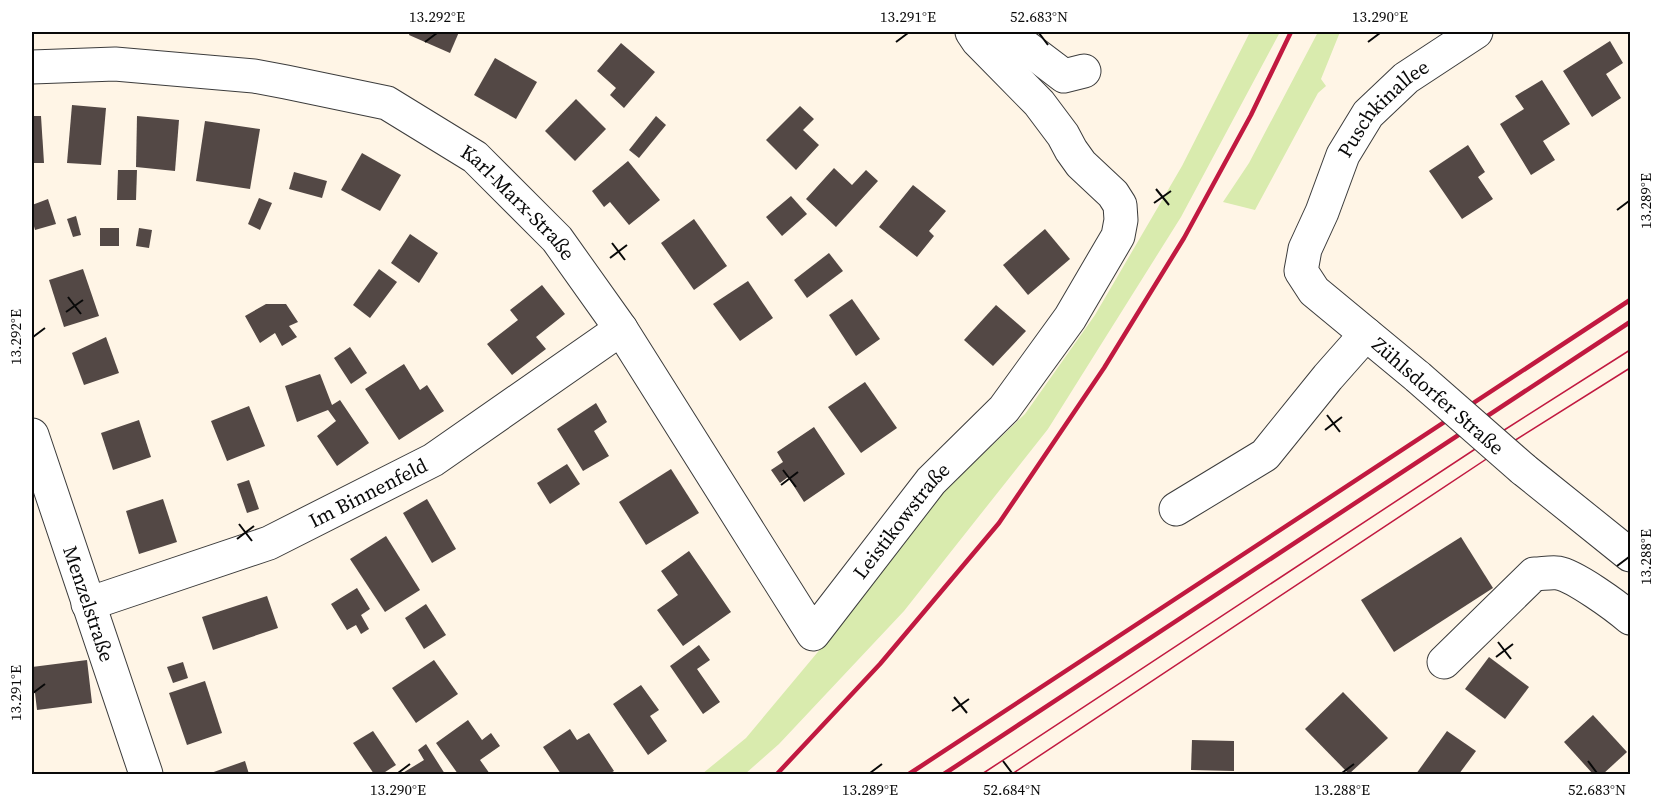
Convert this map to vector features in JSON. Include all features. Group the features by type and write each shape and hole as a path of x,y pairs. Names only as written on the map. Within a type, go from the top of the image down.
{"street":[{"name":"Leistikowstraße","path":"813,634 931,481 1000,413 1070,318 1118,236 1121,220 1120,205 1113,194 1081,164 1040,103 978,41 972,32"},
{"path":"1006,32 1064,76 1084,72"},
{"name":"Puschkinallee","path":"1322,212 1343,155 1368,114 1406,78 1476,32"},
{"name":"Karl-Marx-Straße","path":"32,67 116,64 254,75 387,103 474,157 557,238 621,329 813,634"},
{"name":"Zühlsdorfer Straße","path":"1322,212 1305,249 1301,271 1314,291 1418,377 1523,469 1630,555"},
{"name":"Im Binnenfeld","path":"88,603 269,543 433,460 621,329"},
{"path":"1176,509 1265,455 1366,334"},
{"name":"Menzelstraße","path":"32,435 146,774"},
{"path":"1443,662 1534,574 1557,573 1577,581 1624,613"}],"green space":[{"path":"1250,32 1280,32 1181,217 1048,429 904,611 779,744 745,774 702,774 746,738 827,641 944,491 1025,414 1095,315 1182,166"},
{"path":"1318,32 1340,32 1321,79 1326,86 1318,93 1255,210 1223,202 1249,163"}],"building":[{"path":"410,32 459,32 450,53 409,35"},
{"path":"1610,41 1623,63 1606,74 1621,98 1592,117 1563,71"},
{"path":"621,43 655,72 624,108 610,95 616,88 597,71"},
{"path":"495,58 537,82 516,119 474,95"},
{"path":"1542,80 1570,124 1543,141 1555,160 1531,175 1500,124 1524,109 1515,96"},
{"path":"576,99 606,129 575,161 545,131"},
{"path":"72,105 106,108 101,165 67,163"},
{"path":"800,106 814,119 803,130 819,145 796,170 766,140"},
{"path":"32,116 41,116 44,163 32,163"},
{"path":"137,116 179,120 175,171 136,167"},
{"path":"656,116 666,125 639,158 629,150"},
{"path":"205,121 260,129 250,189 196,181"},
{"path":"1468,145 1485,172 1478,177 1493,199 1462,219 1429,171"},
{"path":"362,153 401,175 380,211 341,190"},
{"path":"628,161 660,200 629,225 610,202 604,207 592,191"},
{"path":"834,168 852,185 866,170 878,181 836,227 806,199"},
{"path":"118,170 137,170 136,200 117,200"},
{"path":"294,172 327,181 322,198 289,189"},
{"path":"913,185 946,211 929,231 934,236 917,257 879,227"},
{"path":"791,196 807,214 782,236 766,217"},
{"path":"259,198 272,203 260,230 248,224"},
{"path":"48,199 56,224 35,230 32,205"},
{"path":"76,216 81,235 73,237 67,219"},
{"path":"694,219 727,266 694,290 661,243"},
{"path":"100,228 119,228 119,246 100,246"},
{"path":"139,228 152,230 149,248 136,246"},
{"path":"1045,229 1070,259 1028,295 1003,265"},
{"path":"410,234 438,253 419,283 391,263"},
{"path":"829,253 843,271 807,298 794,280"},
{"path":"83,269 99,316 64,327 49,280"},
{"path":"379,269 397,282 370,318 353,305"},
{"path":"748,281 773,318 740,341 713,304"},
{"path":"542,285 565,314 536,337 546,349 512,375 487,344 518,320 510,310"},
{"path":"852,299 880,339 856,356 829,315"},
{"path":"266,304 286,304 298,322 289,326 297,337 282,346 275,333 260,343 245,316"},
{"path":"996,305 1026,331 993,366 964,340"},
{"path":"106,337 119,373 84,385 72,353"},
{"path":"350,347 367,373 351,384 334,358"},
{"path":"404,364 420,390 427,385 444,411 399,440 365,389"},
{"path":"320,374 332,405 340,400 369,443 337,466 317,436 336,421 328,410 297,422 285,386"},
{"path":"865,382 897,428 861,453 828,407"},
{"path":"596,403 607,422 594,431 609,456 583,471 557,429"},
{"path":"249,406 265,446 227,461 211,421"},
{"path":"139,420 151,457 113,470 101,433"},
{"path":"814,427 845,474 804,502 788,477 780,483 771,470 783,462 777,452"},
{"path":"567,464 580,484 550,504 537,483"},
{"path":"671,469 699,513 646,545 619,502"},
{"path":"249,480 259,509 247,513 237,484"},
{"path":"163,499 177,542 139,554 126,511"},
{"path":"427,499 456,549 432,563 403,513"},
{"path":"386,536 420,590 385,612 350,559"},
{"path":"1461,537 1493,588 1394,652 1361,600"},
{"path":"689,551 731,612 683,646 657,610 678,595 661,571"},
{"path":"357,588 370,609 361,615 369,629 361,634 356,625 347,630 331,604"},
{"path":"267,596 278,628 213,650 202,617"},
{"path":"426,604 446,635 424,649 405,618"},
{"path":"699,645 710,660 697,669 720,702 703,714 670,666"},
{"path":"1489,657 1529,687 1505,719 1465,689"},
{"path":"87,660 92,703 37,710 35,693 32,693 32,667"},
{"path":"434,660 458,694 416,723 392,688"},
{"path":"183,662 188,678 173,683 167,667"},
{"path":"205,681 222,733 187,745 169,693"},
{"path":"641,685 659,710 650,716 667,741 648,755 613,704"},
{"path":"1343,692 1388,738 1349,774 1305,729"},
{"path":"1593,715 1627,752 1603,774 1593,774 1564,742"},
{"path":"468,720 482,740 491,733 500,746 480,760 490,774 458,774 436,743"},
{"path":"570,729 577,740 589,733 614,771 609,774 561,774 543,747"},
{"path":"373,731 396,765 382,774 374,774 353,743"},
{"path":"1447,731 1476,751 1459,774 1416,774"},
{"path":"1192,740 1234,741 1234,771 1191,770"},
{"path":"426,744 445,774 401,774 424,760 418,750"},
{"path":"245,761 249,774 208,774"}],"tram line":[{"path":"982,774 1498,434 1630,350"},
{"path":"1012,774 1506,446 1630,368"}],"railway":[{"path":"777,774 880,664 999,523 1104,368 1184,238 1251,115 1291,32"},
{"path":"909,774 1630,300"},
{"path":"944,774 1630,322"}]}
